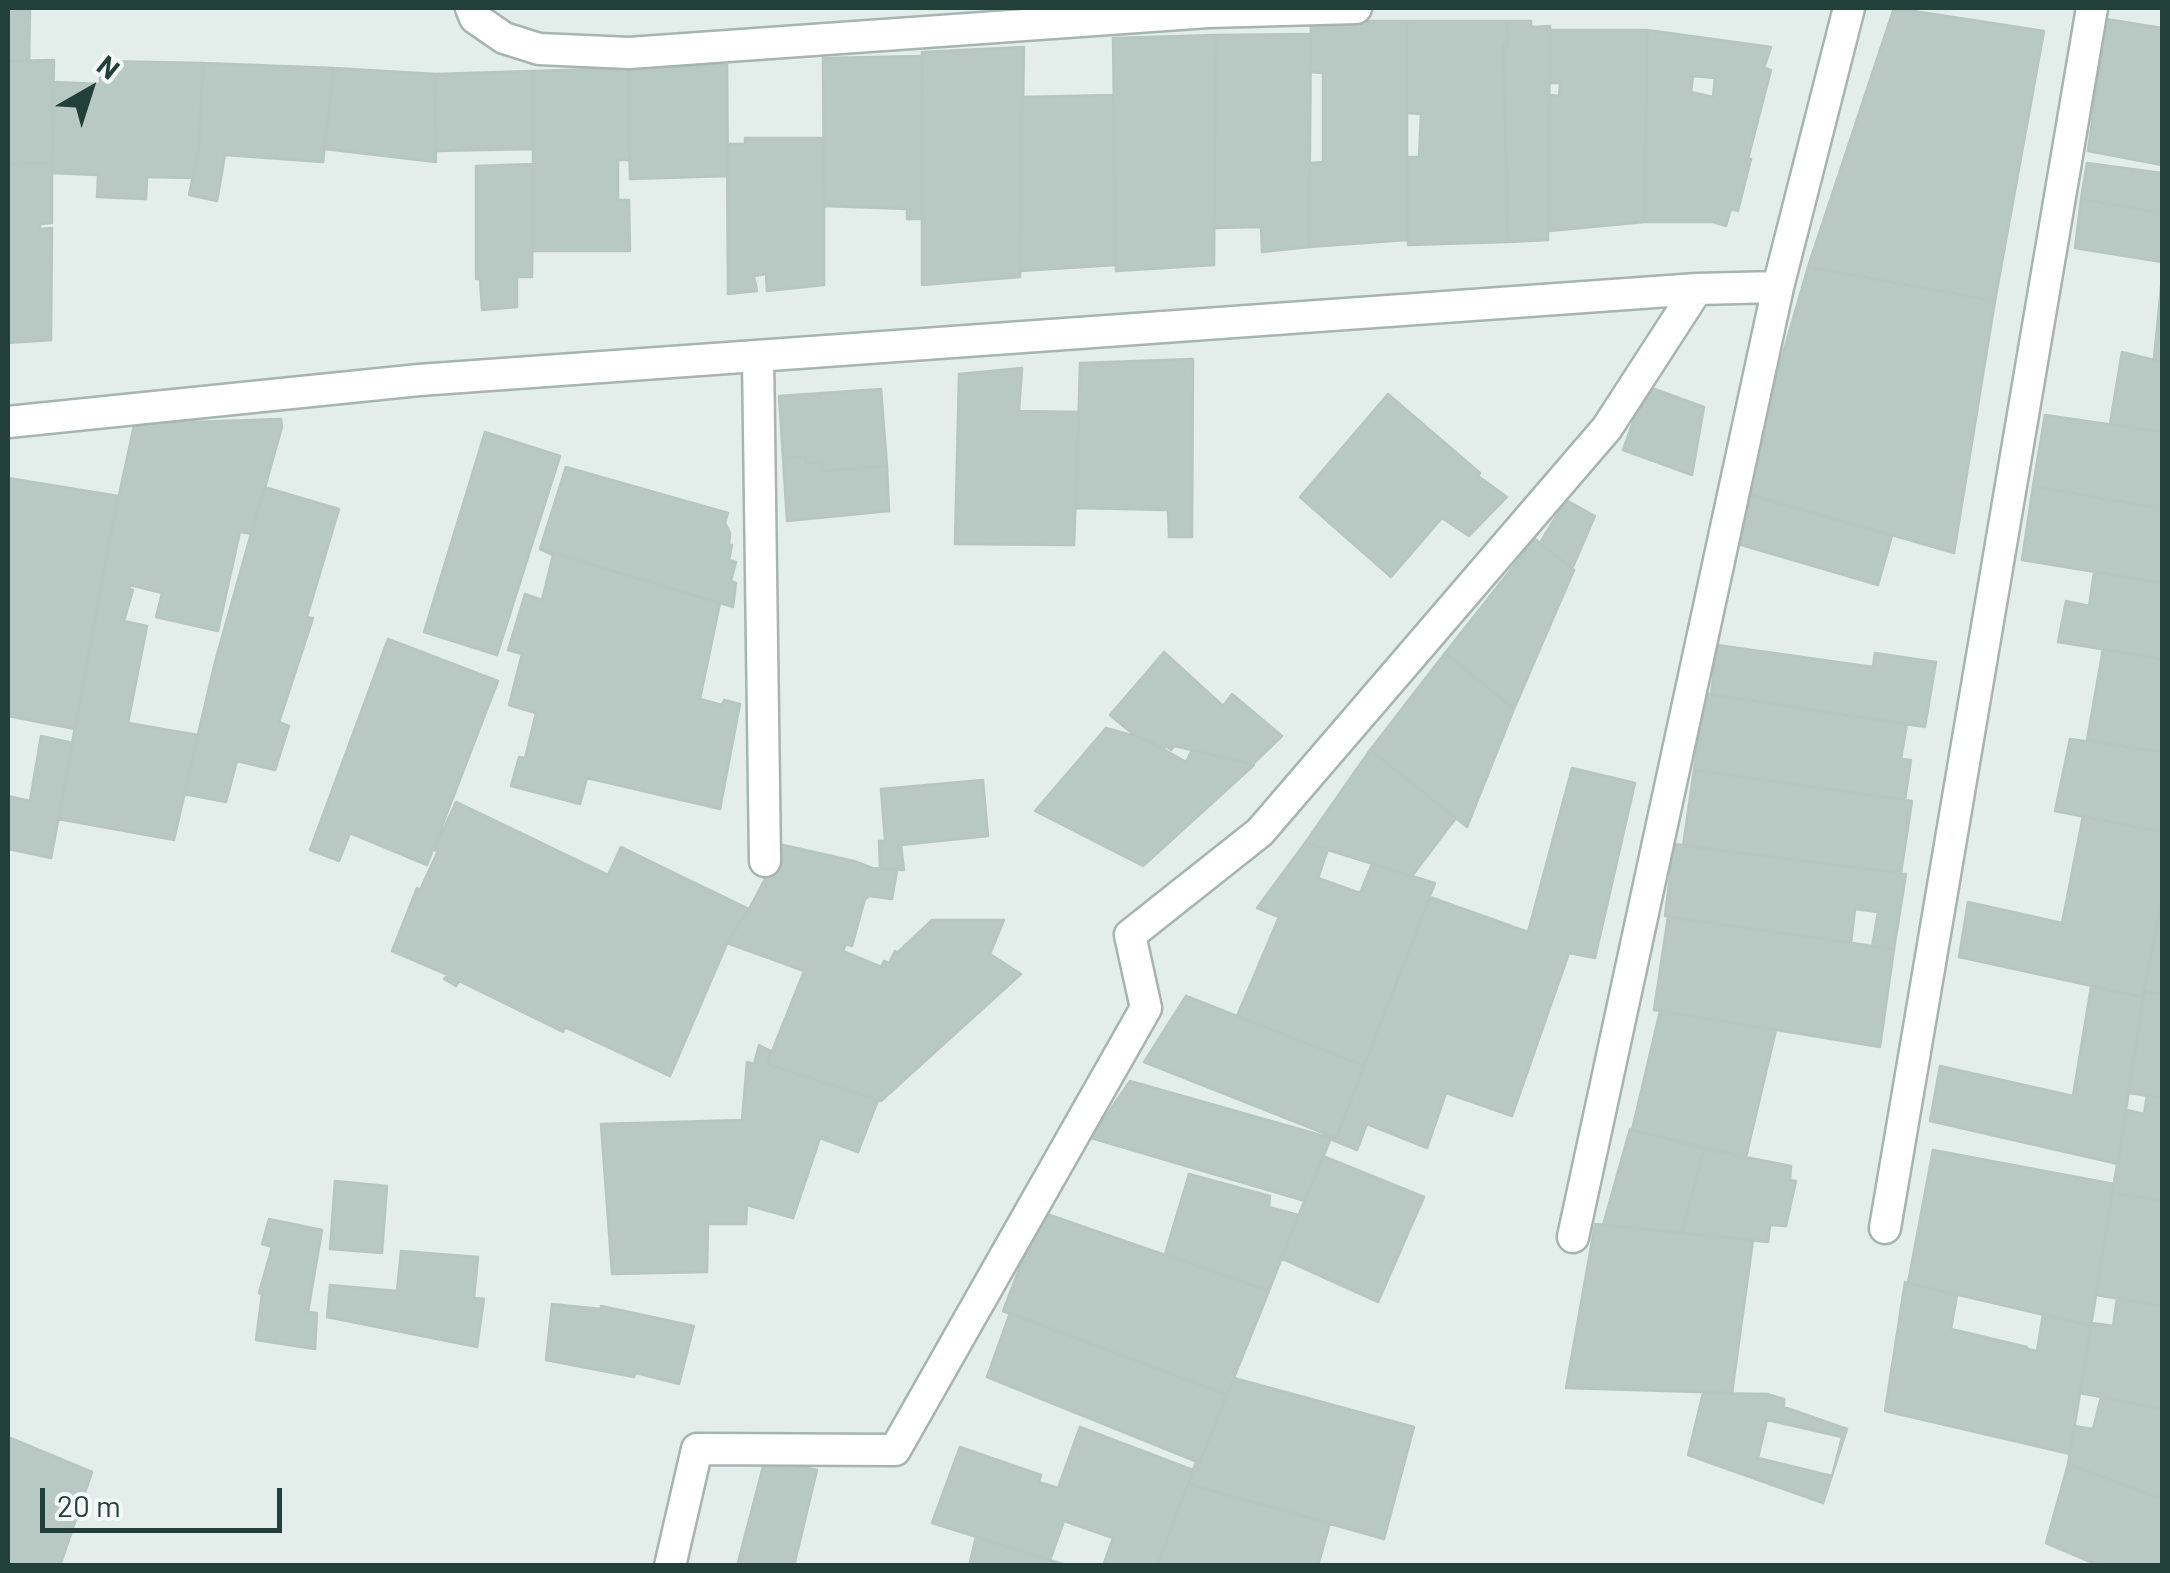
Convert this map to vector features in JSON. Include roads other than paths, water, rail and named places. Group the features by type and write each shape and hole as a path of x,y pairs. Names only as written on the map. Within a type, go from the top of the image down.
{"street":[{"path":"470,8 475,18 504,38 539,49 629,53 1188,14 1356,8"},
{"path":"1573,1237 1778,287 1849,8"},
{"path":"1885,1228 2092,8"},
{"path":"8,422 418,380 1697,288 1778,287"},
{"path":"670,1566 697,1449 895,1450 1146,1008 1130,935 1260,832 1608,428 1697,288"},
{"path":"758,356 765,861"}]}
